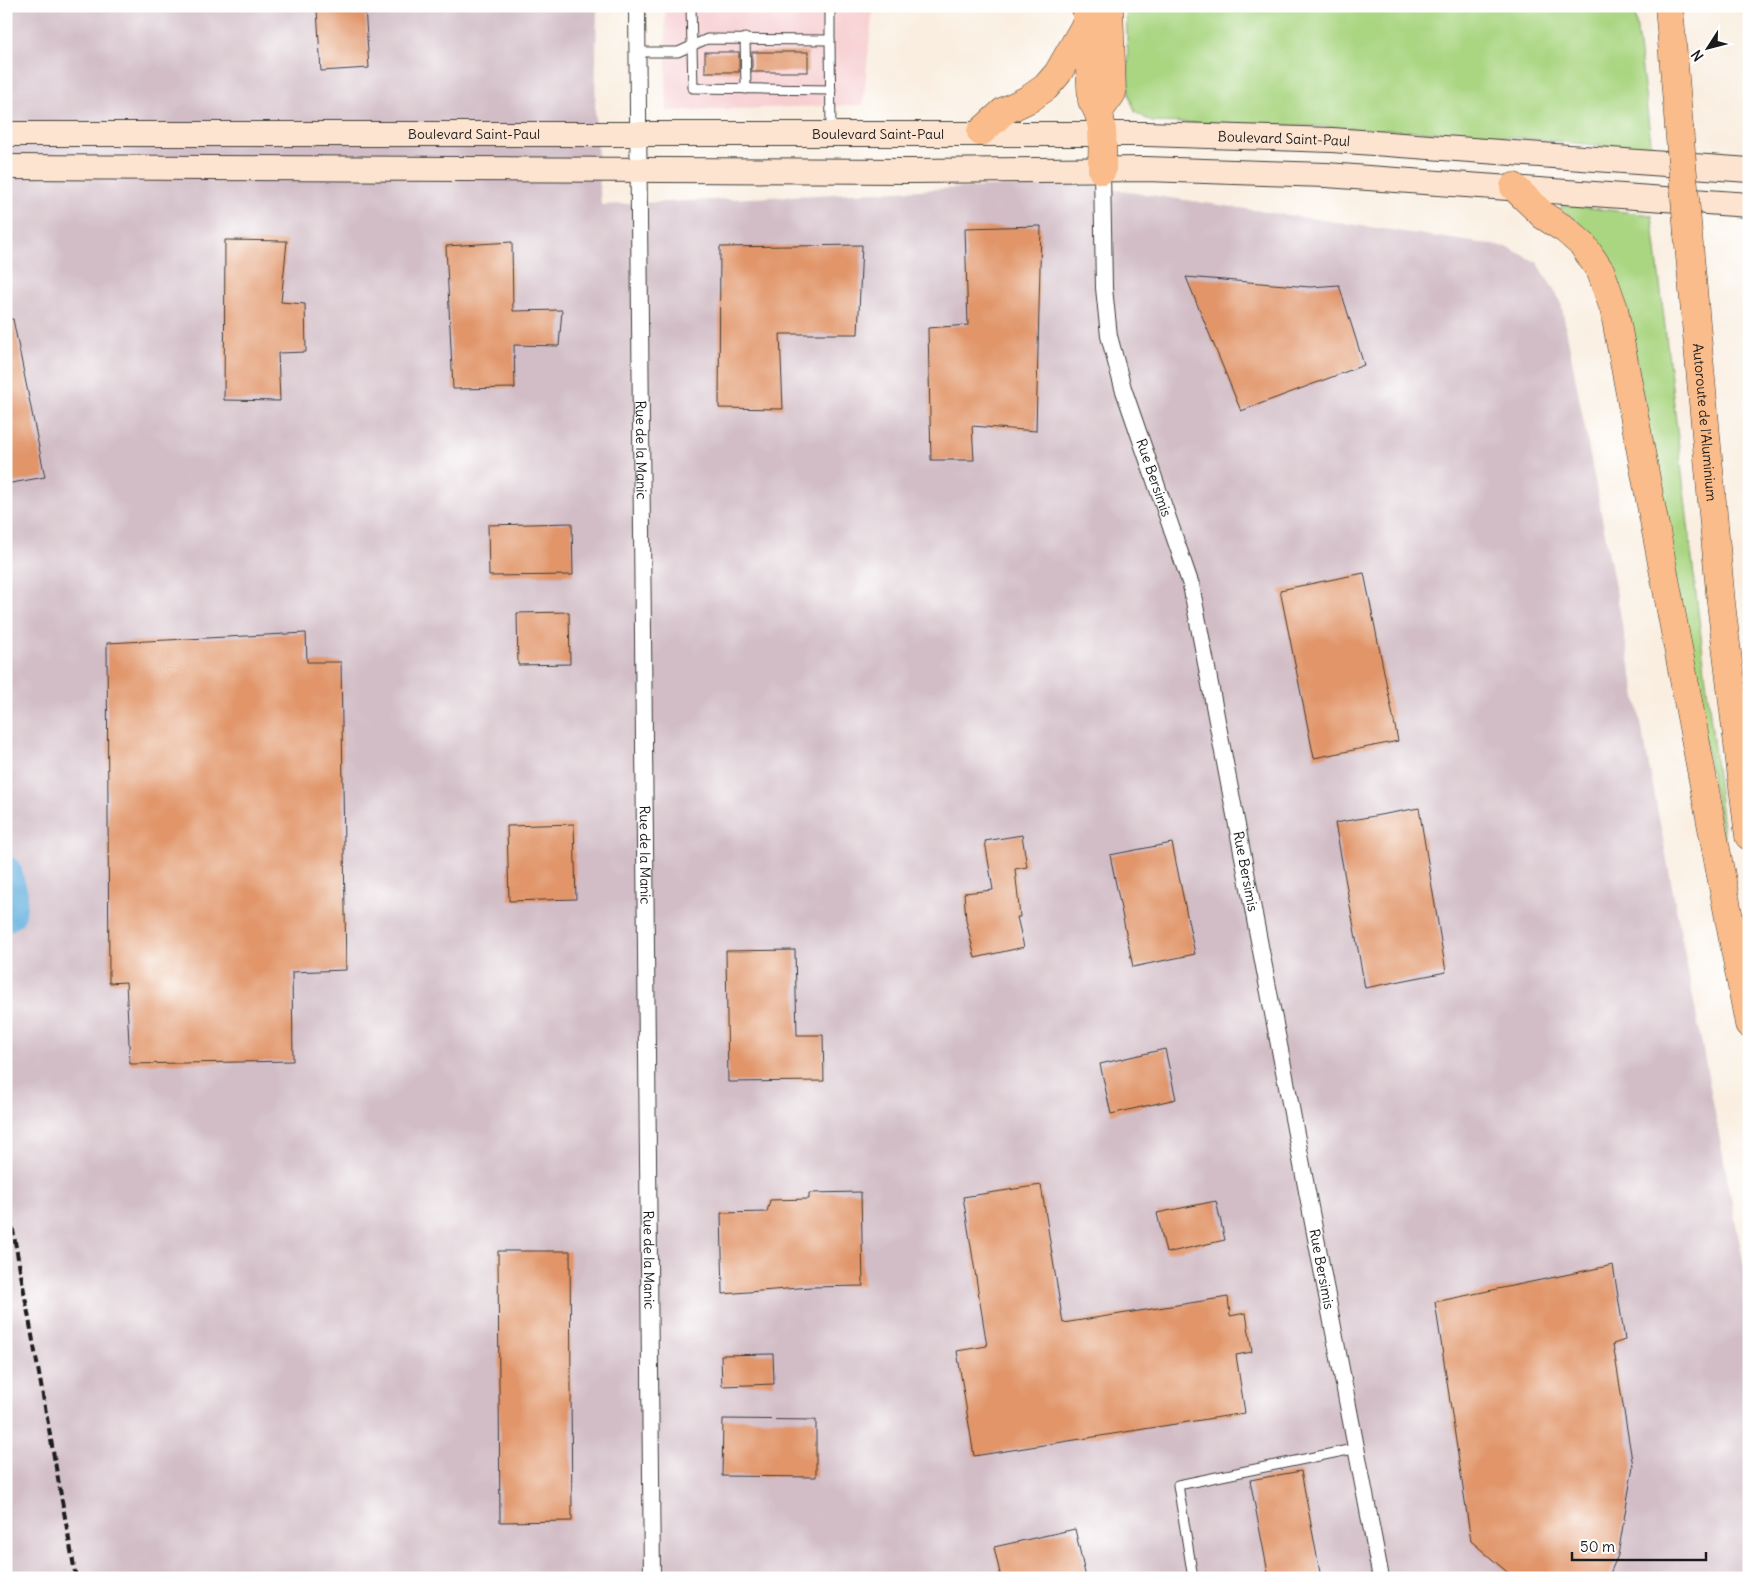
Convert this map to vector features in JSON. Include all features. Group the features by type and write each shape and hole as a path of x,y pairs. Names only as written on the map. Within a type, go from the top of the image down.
{"highway":[{"path":"1102,170 1101,122 1112,93 1109,6"},
{"path":"1663,6 1675,79"},
{"name":"Autoroute de l'Aluminium","path":"1668,6 1721,603 1749,836"},
{"path":"1086,15 1092,101 1101,122"},
{"path":"981,132 1004,111 1046,88 1058,73 1086,15"},
{"path":"1514,187 1544,216 1566,230 1583,245 1601,272 1614,309 1749,1024"}],"main road":[{"name":"Boulevard Saint-Paul","path":"6,134 981,132 1101,122 1749,170"},
{"path":"6,167 1102,170 1286,173 1749,204"}],"street":[{"name":"Rue de la Manic","path":"637,6 652,1578"},
{"name":"Rue Bersimis","path":"1102,170 1104,288 1109,336 1121,381 1191,585 1358,1448 1381,1578"}],"lane":[{"path":"691,6 692,88 831,90"},
{"path":"830,6 831,133"},
{"path":"745,38 746,89"},
{"path":"637,52 678,52 707,39 830,40"},
{"path":"1193,1578 1178,1485 1358,1448"}],"shaded area":[{"path":"6,6 597,6 595,114 601,205 1067,183 1507,247 1538,263 1561,302 1749,1292 1749,1578 6,1578"},
{"path":"665,6 873,6 863,105 667,111"}],"green space":[{"path":"1126,6 1634,6 1652,150 1487,135 1310,126 1152,122 1135,112 1129,95"},
{"path":"1564,205 1652,215 1728,869 1627,308 1610,258 1593,236 1560,207"}],"building":[{"path":"365,7 369,68 321,71 317,10"},
{"path":"705,52 739,52 739,72 705,72"},
{"path":"752,52 808,52 808,72 752,72"},
{"path":"1041,226 1036,431 972,426 974,460 931,460 928,328 968,325 965,228"},
{"path":"225,240 287,241 281,302 305,304 306,352 278,353 280,401 224,400"},
{"path":"512,242 513,311 562,310 559,346 514,345 515,388 453,389 446,246"},
{"path":"862,245 858,334 780,334 783,409 719,408 720,247"},
{"path":"1186,277 1310,287 1339,285 1364,365 1241,411"},
{"path":"13,319 45,477 6,484 6,320"},
{"path":"572,523 573,575 489,576 488,525"},
{"path":"1364,573 1398,741 1314,758 1280,590"},
{"path":"569,612 570,664 518,665 517,613"},
{"path":"306,633 307,662 341,662 346,970 292,972 293,1061 130,1064 126,982 109,983 107,643"},
{"path":"1419,808 1446,972 1365,988 1335,823"},
{"path":"574,824 576,899 509,901 507,826"},
{"path":"1022,835 1027,867 1015,869 1020,917 1017,917 1024,947 975,958 966,920 964,893 993,890 985,841"},
{"path":"1172,843 1195,954 1133,967 1110,855"},
{"path":"795,950 797,1035 823,1035 824,1081 728,1082 726,951"},
{"path":"1165,1049 1176,1099 1111,1114 1100,1064"},
{"path":"1041,1185 1063,1323 1228,1297 1230,1316 1246,1313 1252,1352 1236,1355 1245,1413 974,1456 957,1351 987,1346 963,1197"},
{"path":"861,1192 863,1286 811,1287 723,1294 721,1213 767,1212 770,1200 809,1199 809,1193"},
{"path":"1216,1201 1225,1240 1166,1253 1157,1213"},
{"path":"498,1251 570,1251 572,1521 500,1522"},
{"path":"1613,1265 1625,1340 1613,1344 1633,1466 1618,1555 1608,1578 1514,1578 1471,1541 1435,1302"},
{"path":"773,1354 774,1384 722,1386 721,1355"},
{"path":"723,1419 816,1420 816,1477 722,1476"},
{"path":"1301,1471 1321,1578 1269,1578 1250,1480"},
{"path":"1075,1529 1086,1578 1001,1578 994,1547"}],"waterway":[{"path":"6,872 12,895 10,913 6,916"}],"railway":[{"path":"6,1192 76,1578"}]}
